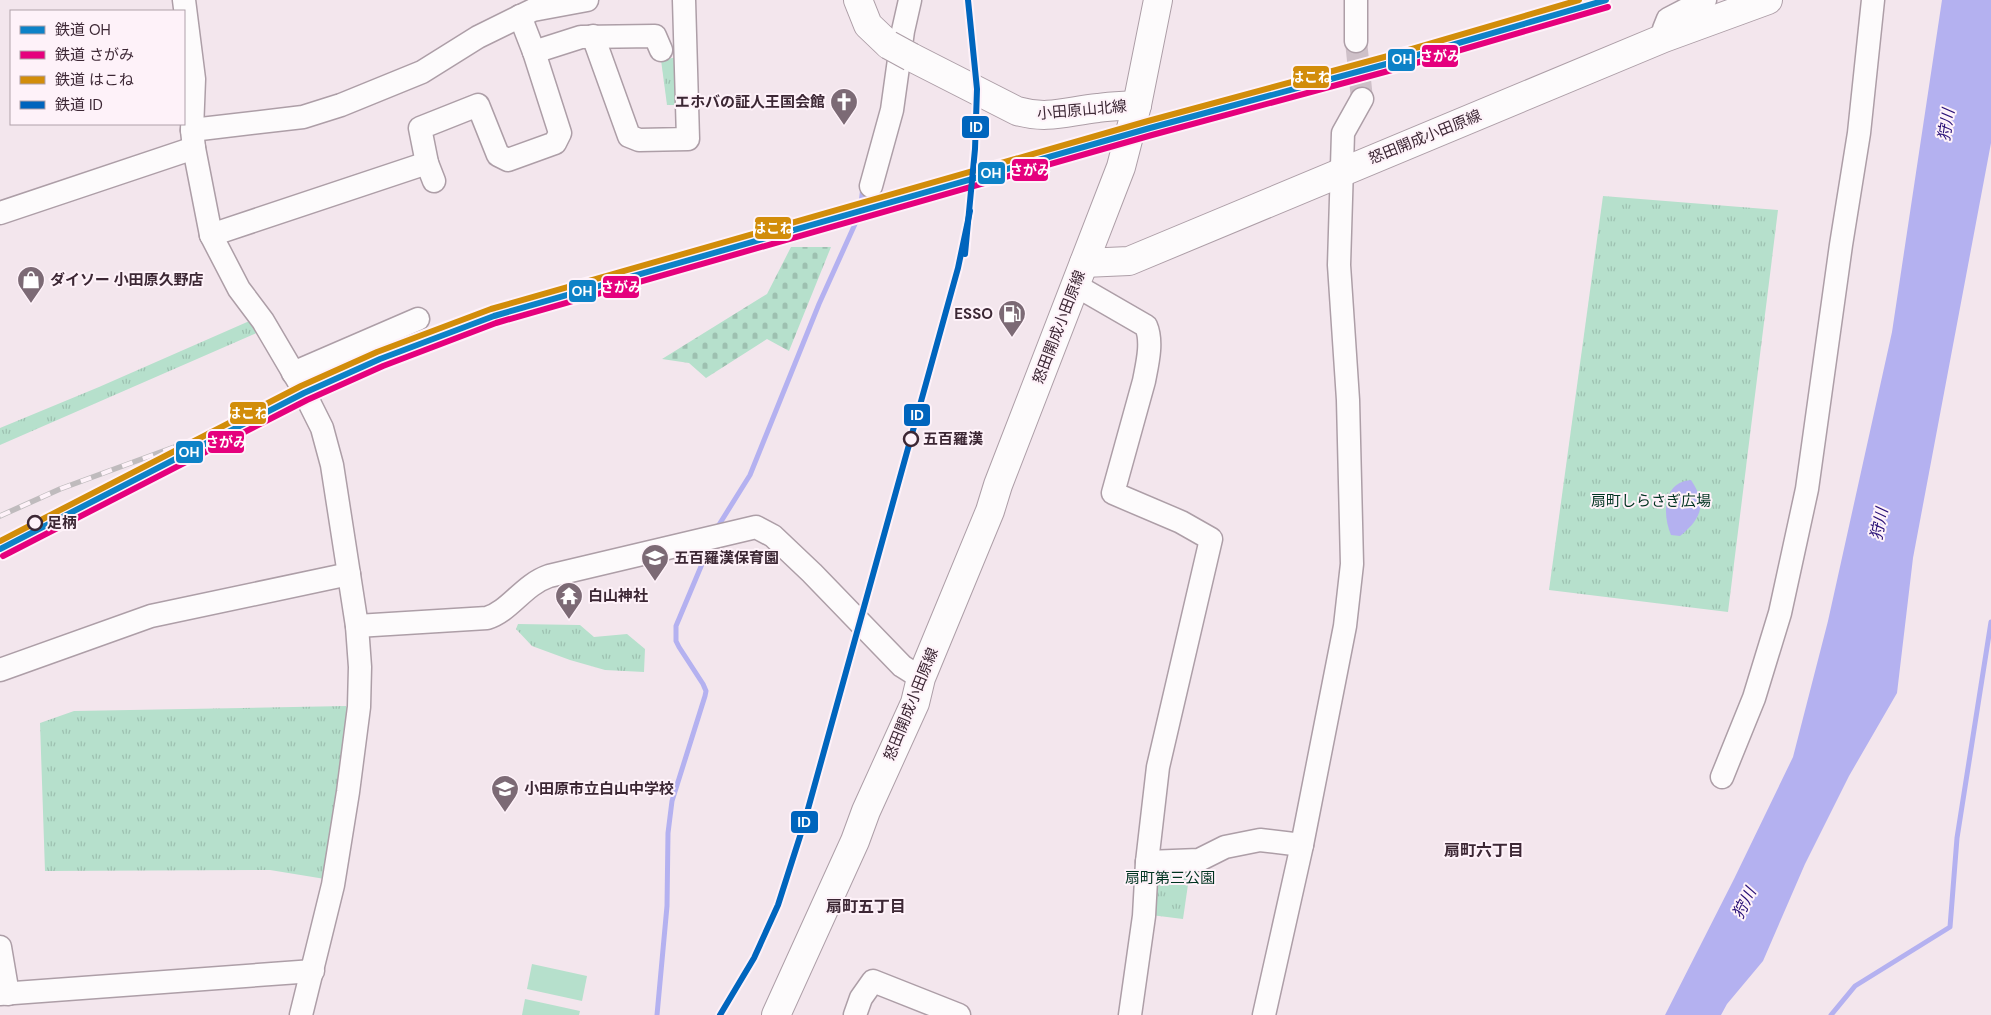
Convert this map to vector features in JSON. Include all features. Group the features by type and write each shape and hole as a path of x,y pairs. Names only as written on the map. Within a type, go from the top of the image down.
{"main road":[{"name":"小田原山北線","path":"858,0 868,25 900,51 1017,111 1042,117 1137,104"},
{"name":"小田原山北線","path":"1080,274 1121,167 1137,104 1158,0"},
{"name":"怒田開成小田原線","path":"776,1015 915,703 921,678 990,511 998,485 1080,274 1129,261 1664,38 1768,0"}],"street":[{"path":"184,0 194,80 193,139 211,235 239,289 263,321 322,428 330,453 357,626 360,666 359,707 348,792 333,884 301,1015"},
{"path":"0,213 193,139 303,117 341,105 422,72 478,37 533,10 587,0"},
{"path":"593,36 629,136 640,140 688,139 684,0"},
{"path":"871,186 892,110 903,31 910,0"},
{"path":"1356,0 1356,41"},
{"path":"1664,38 1664,29 1668,19 1706,0"},
{"path":"1722,777 1754,698 1780,613 1807,489 1838,264 1859,133 1873,0"},
{"path":"211,235 430,172 420,128 478,105 498,155 508,160 555,143 560,133 534,52 520,16"},
{"path":"534,52 581,37 593,36 655,36 661,50"},
{"path":"1264,1015 1302,844 1345,626 1352,564 1348,400 1340,266 1342,171 1344,133 1362,99"},
{"path":"1080,274 1146,326 1148,332 1147,364 1144,381 1113,493 1181,522 1212,539 1158,766 1147,862 1144,916 1130,1015"},
{"path":"293,373 418,319"},
{"path":"357,626 487,618 497,615 530,585 549,576 756,527 768,532 812,573 902,666 921,678"},
{"path":"0,670 151,616 350,574"},
{"path":"1147,862 1199,860 1225,846 1260,840 1302,844"},
{"path":"0,947 4,994 313,971"},
{"path":"855,1015 861,998 873,980 959,1015"}],"green space":[{"path":"678,57 682,105 667,105 661,60"},
{"name":"扇町しらさぎ広場","path":"1603,196 1778,210 1728,612 1549,590"},
{"path":"791,247 831,247 789,351 767,339 706,378 689,363 662,359 767,294"},
{"path":"254,319 261,331 0,445 0,428"},
{"path":"518,624 580,625 594,637 627,634 645,649 644,672 605,670 532,646 516,629"},
{"path":"346,706 348,709 325,879 270,870 45,871 40,723 74,711"},
{"name":"扇町第三公園","path":"1192,857 1183,919 1151,915 1152,863"},
{"path":"532,964 587,976 582,1001 527,989"},
{"path":"525,999 580,1011 579,1015 522,1015"}],"water":[{"name":"狩川","path":"1942,0 1991,0 1991,143 1913,558 1897,693 1849,776 1805,864 1763,961 1727,1004 1721,1015 1665,1015 1793,757 1828,621 1892,332"},
{"path":"1691,480 1699,496 1700,510 1693,523 1680,536 1671,535 1666,518 1667,500 1675,486"}],"waterway":[{"path":"717,528 750,475 819,304 860,213 863,186"},
{"path":"657,1015 667,906 668,833 672,801 706,691 676,641 676,626 710,545"},
{"path":"1831,1015 1855,986 1950,927 1957,838 1991,622"}],"tunnel":[{"path":"1356,41 1362,99"}],"railway":[{"path":"0,516 60,489 188,442"}],"rail line":[{"name":"ID","path":"965,254 975,149 977,89 968,0"},
{"name":"はこね","path":"0,541 301,386 377,352 491,309 1148,121 1388,56 1579,0"},
{"name":"OH","path":"0,549 304,393 380,359 494,316 1150,128 1390,63 1606,0"},
{"name":"さがみ","path":"3,556 307,400 383,366 496,323 1152,135 1392,70 1608,7"},
{"name":"ID","path":"720,1015 754,958 778,905 803,827 958,268 970,211"}],"place":[{"name":"エホバの証人王国会館","path":"844,126"},
{"name":"ダイソー 小田原久野店","path":"31,304"},
{"name":"ESSO","path":"1012,338"},
{"name":"五百羅漢","path":"911,439"},
{"name":"足柄","path":"35,523"},
{"name":"五百羅漢保育園","path":"655,582"},
{"name":"白山神社","path":"569,620"},
{"name":"小田原市立白山中学校","path":"505,813"}],"district":[{"name":"扇町六丁目","path":"1484,850"},
{"name":"扇町五丁目","path":"866,906"}]}
